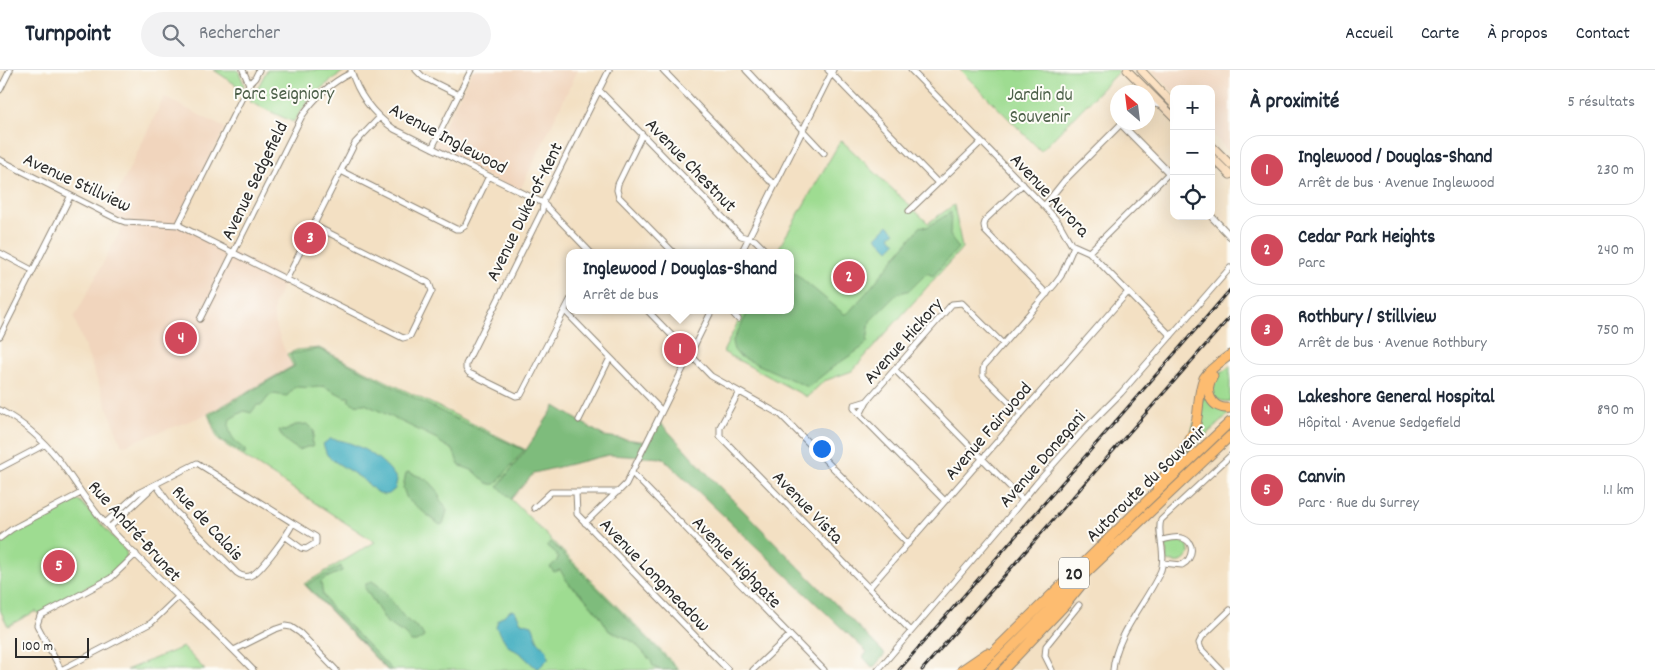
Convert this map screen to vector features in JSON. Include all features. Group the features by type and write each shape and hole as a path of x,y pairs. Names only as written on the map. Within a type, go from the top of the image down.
{"highway":[{"path":"1146,501 1193,434 1204,378 1230,355"},
{"path":"1230,362 1212,378 1208,389 1210,398 1216,405 1222,408 1230,408"},
{"name":"Autoroute du Souvenir","path":"975,670 1146,501 1230,422"},
{"name":"Autoroute du Souvenir","path":"989,670 1109,551 1230,436"},
{"path":"1201,464 1230,445"},
{"path":"1003,670 1065,605 1109,551"},
{"path":"962,670 1000,644"}],"main road":[{"path":"1127,70 1139,85"},
{"path":"1141,70 1170,101"},
{"path":"1155,99 1170,113"},
{"path":"1215,149 1230,164"},
{"path":"1215,160 1230,176"}],"street":[{"path":"0,90 10,70"},
{"path":"243,70 249,84"},
{"path":"178,225 249,84 259,70"},
{"path":"416,70 423,77 459,95"},
{"path":"432,148 471,70"},
{"name":"Avenue Duke-of-Kent","path":"565,311 521,395 516,396 469,373 466,369 466,364 542,211 543,203 609,70"},
{"path":"663,70 776,184"},
{"path":"746,70 824,153"},
{"name":"Avenue Aurora","path":"911,70 1044,206 1059,223 1069,241 1074,246 1089,252 1171,336"},
{"name":"Avenue Inglewood","path":"351,71 364,99 378,118 394,129 543,203 587,249"},
{"name":"Avenue Sedgefield","path":"200,319 302,116 320,93 351,71"},
{"path":"743,249 831,71 938,183"},
{"name":"Avenue Chestnut","path":"599,90 741,236 755,240 764,249"},
{"path":"1155,104 1162,105"},
{"path":"286,280 355,142 378,118"},
{"path":"1044,206 1064,181 1115,130"},
{"path":"1128,130 1170,175"},
{"path":"642,135 618,184 617,190 619,197 670,249"},
{"path":"909,211 981,142"},
{"name":"Avenue Stillview","path":"0,160 125,222 178,225 403,338 410,336 432,290 429,283 313,225"},
{"path":"341,171 460,229 465,226 489,176"},
{"path":"1089,252 1170,177"},
{"path":"1023,184 986,219 985,231 1047,294"},
{"path":"0,336 70,196"},
{"path":"1215,220 1230,236"},
{"path":"1021,414 984,376 982,370 1047,294 1060,276 1074,246"},
{"path":"0,253 32,270"},
{"name":"Avenue Donegani","path":"878,670 1083,431 1115,399 1230,268"},
{"name":"Avenue Fairwood","path":"869,588 1128,292"},
{"name":"Avenue Hickory","path":"867,401 854,404 854,408 860,415 867,401 952,304 962,303 1003,344"},
{"path":"568,314 662,411"},
{"path":"651,314 712,376 781,415 908,544"},
{"path":"586,523 626,484 710,314"},
{"path":"734,314 738,319"},
{"path":"579,420 610,358"},
{"path":"895,370 1023,500"},
{"name":"Avenue Vista","path":"739,392 720,427 720,436 911,631"},
{"name":"Rue André-Brunet","path":"0,410 28,428 58,460 80,493 105,523 253,670"},
{"path":"860,415 945,501"},
{"path":"0,468 44,445"},
{"path":"1114,670 1120,645 1153,586 1163,563 1159,526 1163,518 1230,456"},
{"name":"Rue de Calais","path":"105,523 138,493 197,463 316,537 316,543 306,549 301,548 286,537"},
{"name":"Avenue Highgate","path":"632,473 824,670"},
{"name":"Rue de Calais","path":"110,527 156,485"},
{"name":"Rue de Calais","path":"156,485 175,511 242,576 249,577 259,570 286,537 293,523"},
{"path":"534,508 551,492 618,492"},
{"name":"Avenue Longmeadow","path":"576,492 577,514 728,670"},
{"path":"0,538 12,529 80,493"},
{"path":"1162,540 1182,538 1189,542 1192,549 1192,555 1184,564 1178,566 1163,563"},
{"path":"136,554 111,578 40,616 37,625 61,670 151,624 178,597"},
{"path":"1052,670 1045,656 1046,648 1049,641 1079,606"},
{"path":"1221,670 1201,649 1199,643 1202,637 1230,610"},
{"path":"234,650 276,629 285,626 291,627 300,633 336,670"},
{"path":"753,670 790,635"}],"shaded area":[{"path":"473,70 578,70 519,192 432,148"},
{"path":"1151,70 1230,70 1230,153 1215,137 1215,85 1170,85 1170,88"},
{"path":"164,97 225,128 179,225 286,280 274,304 274,320 283,346 293,366 208,414 122,446 74,318 125,222 108,213"}],"green space":[{"name":"Parc Seigniory","path":"214,70 238,70 244,84 242,89"},
{"name":"Parc Seigniory","path":"267,70 345,70 315,93 293,122 250,102"},
{"name":"Jardin du Souvenir","path":"960,70 1118,70 1119,71 1041,151"},
{"path":"841,140 928,223 954,205 962,248 852,371 824,381 807,397 723,352 742,314 794,314 794,249 778,249"},
{"path":"951,212 950,235 958,248 933,276 927,273 910,290 897,294 870,321 867,342 863,347 808,387 739,356 734,350 732,342 747,314 794,314 794,272 844,314 848,313 921,226 927,227"},
{"path":"319,348 526,450 498,486 680,670 387,670 304,584 375,542 218,440 208,414 293,366 287,354 297,350"},
{"path":"319,349 452,417 524,450 496,484 489,484 473,471 459,465 453,450 437,439 365,404 352,403 348,400 350,397 345,397 323,386 313,388 295,387 287,396 273,394 262,405 257,405 251,413 244,411 230,419 230,433 245,450 245,455 220,439 210,415 295,366 290,354"},
{"path":"1230,366 1230,401 1219,400 1212,392 1212,384"},
{"path":"1206,396 1230,410 1230,413 1183,456 1203,397"},
{"path":"555,406 604,436 647,442 658,420 715,482 885,654 873,668 863,657 867,652 663,458 608,455 534,473 511,499 498,486 526,450"},
{"path":"307,424 314,431 313,447 299,450 280,434 279,430 285,431 295,425"},
{"path":"408,472 430,482 438,491 440,500 447,511 443,524 440,525 407,499 403,488 406,473"},
{"path":"77,500 126,551 127,558 109,575 38,614 36,611 8,626 0,610 0,544 16,531"},
{"path":"1180,540 1188,545 1189,554 1185,560 1178,562 1167,561 1166,545 1168,541"},
{"path":"551,542 678,670 660,670 653,666 651,661 635,643 609,631 600,616 582,595 569,584 560,570 554,572 550,567 557,561 558,557 553,550 546,546"},
{"path":"341,566 342,571 321,582 323,595 330,606 392,670 388,670 306,585"},
{"path":"372,581 386,593 404,617 421,631 424,637 416,642 411,642 405,634 387,623 365,588 366,584"},
{"path":"183,647 205,670 126,670"}],"water":[{"path":"888,225 895,232 890,236 896,243 889,250 876,237"},
{"path":"330,439 359,447 377,458 392,472 397,480 395,489 389,494 384,495 375,491 364,480 334,461 327,455 323,444"},
{"path":"511,610 515,611 521,622 532,625 538,641 546,650 548,659 539,668 536,668 521,654 508,646 496,627 498,620"}],"railway":[{"path":"899,670 1230,290"},
{"path":"922,670 1230,317"}],"place":[{"name":"Rothbury / Stillview","path":"310,238"},
{"name":"Cedar Park Heights","path":"849,277"},
{"name":"Lakeshore General Hospital","path":"181,338"},
{"name":"Inglewood / Douglas-Shand","path":"680,349"},
{"name":"Canvin","path":"59,566"}]}
